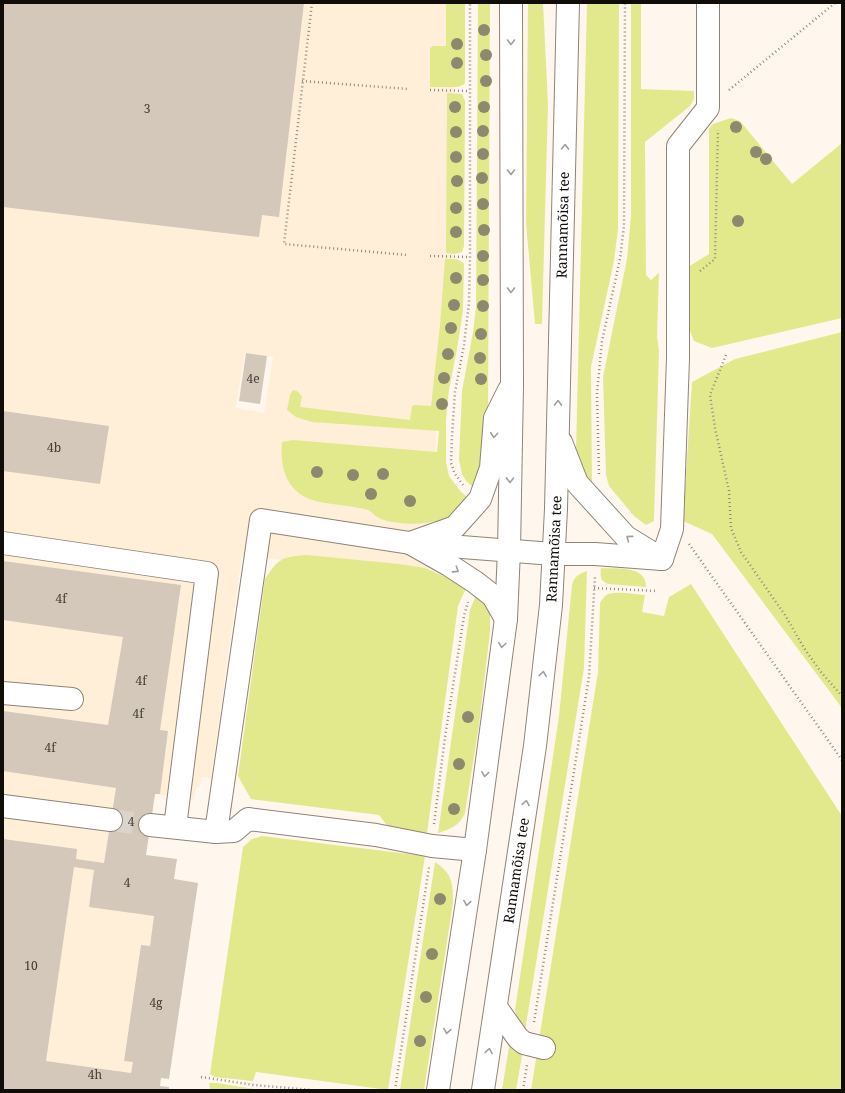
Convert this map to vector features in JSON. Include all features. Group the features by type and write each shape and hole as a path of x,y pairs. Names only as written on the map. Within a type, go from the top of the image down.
{"main road":[{"path":"438,1090 475,850 506,619 509,550 512,386 511,3"},
{"path":"554,3 566,99"},
{"name":"Rannamõisa tee","path":"483,1090 535,746 551,605 568,3"},
{"path":"662,559 672,529 678,358 678,146 708,108 708,3"},
{"path":"410,543 454,527 480,499 491,468 495,418 512,386"},
{"path":"557,434 577,483 626,537 662,559"},
{"path":"216,832 261,520 410,543 553,554 595,554 662,559"},
{"path":"3,543 207,573 175,827"},
{"path":"410,543 449,566 493,596 506,619"},
{"path":"3,693 72,700"},
{"path":"3,806 111,820"},
{"path":"150,825 216,832 234,830 248,819 376,835 432,846 475,850"},
{"path":"496,1007 518,1038 537,1047"}],"path":[{"path":"312,3 284,244 407,255"},
{"path":"464,485 455,474 452,463 452,436 455,392 464,345 469,303 470,3"},
{"path":"600,478 598,392 602,341 620,259 624,226 625,3"},
{"path":"727,92 835,3"},
{"path":"302,81 408,89"},
{"path":"430,90 470,91"},
{"path":"430,256 470,257"},
{"path":"726,355 710,395 728,491 731,528 741,552 785,615 804,648 821,672 842,696"},
{"path":"672,529 686,540 842,760"},
{"path":"523,1090 537,1047 589,678 595,569"},
{"path":"594,588 657,591"},
{"path":"434,825 445,737 459,645 469,598"},
{"path":"395,1090 430,860"},
{"path":"201,1076 254,1085 312,1090"}],"shaded area":[{"path":"3,3 454,3 454,275 436,422 435,580 242,555 211,778 201,777 200,787 196,787 194,800 155,794 146,855 154,916 150,946 141,945 124,1060 133,1062 131,1073 46,1061 3,1090","holes":["245,353 273,357 264,413 236,408"]}],"green space":[{"path":"446,3 465,3 465,83 457,87 430,87 430,48 433,46 446,46"},
{"path":"478,3 490,3 488,413 485,454 474,488 466,481 462,474 459,460 462,391 476,307"},
{"path":"528,3 543,3 548,104 542,324 535,324 526,223"},
{"path":"587,3 619,3 618,229 614,261 591,367 592,484 585,475 576,450"},
{"path":"631,3 641,3 641,89 694,91 694,99 690,106 645,142 646,275 651,280 659,273 657,336 659,351 654,521 646,525 634,516 609,486 606,475 603,377 627,259 631,216"},
{"path":"447,93 462,94 465,101 464,246 462,252 455,254 446,253"},
{"path":"731,118 740,121 792,184 842,143 842,318 712,348 694,341 686,321 688,267 709,254 709,128 713,124"},
{"path":"445,259 458,260 464,264 463,311 449,390 446,420 446,462 449,476 461,492 470,499 462,509 454,515 435,522 414,524 383,520 366,509 320,502 305,497 292,487 285,473 282,458 282,442 293,440 437,452 439,431 312,422 296,417 287,410 290,395 293,390 297,391 302,396 300,407 410,420 412,406 431,406 440,325"},
{"path":"842,332 842,708 712,534 683,521 692,382 735,359"},
{"path":"307,555 425,568 466,588 458,606 427,833 392,832 379,815 251,799 238,776 265,579 274,567 282,560"},
{"path":"601,568 622,569 636,572 642,575 645,580 646,587 608,584 601,578"},
{"path":"587,571 584,668 525,1031 519,1024 515,1010 559,716 572,585 577,576"},
{"path":"691,584 842,816 842,1090 531,1090 598,672 600,603 605,596 612,593 645,595 642,612 664,616 669,597"},
{"path":"476,595 484,602 490,614 490,632 479,725 465,813 457,824 438,833 470,610"},
{"path":"262,836 425,856 388,1090 256,1072 253,1081 214,1077 210,1074 243,847 252,839"},
{"path":"435,862 445,870 450,879 453,890 453,903 424,1090 400,1090"},
{"path":"510,1040 523,1050 516,1090 502,1090"},
{"path":"209,1083 217,1083 261,1090 210,1090"}],"building":[{"path":"4,3 304,3 279,217 262,215 259,237 3,207"},
{"path":"246,353 267,356 260,404 239,401"},
{"path":"3,411 109,426 100,484 3,471"},
{"path":"3,561 181,585 160,730 168,731 160,794 155,794 146,855 177,859 174,879 198,883 169,1079 161,1078 160,1086 169,1087 169,1090 3,1090 3,839 77,849 76,859 104,863 116,788 3,771 3,711 108,725 123,637 3,620","holes":["74,867 94,870 89,907 154,916 150,946 141,945 124,1061 133,1062 131,1073 46,1061"]}],"tunnel":[{"path":"111,820 150,825"}]}
